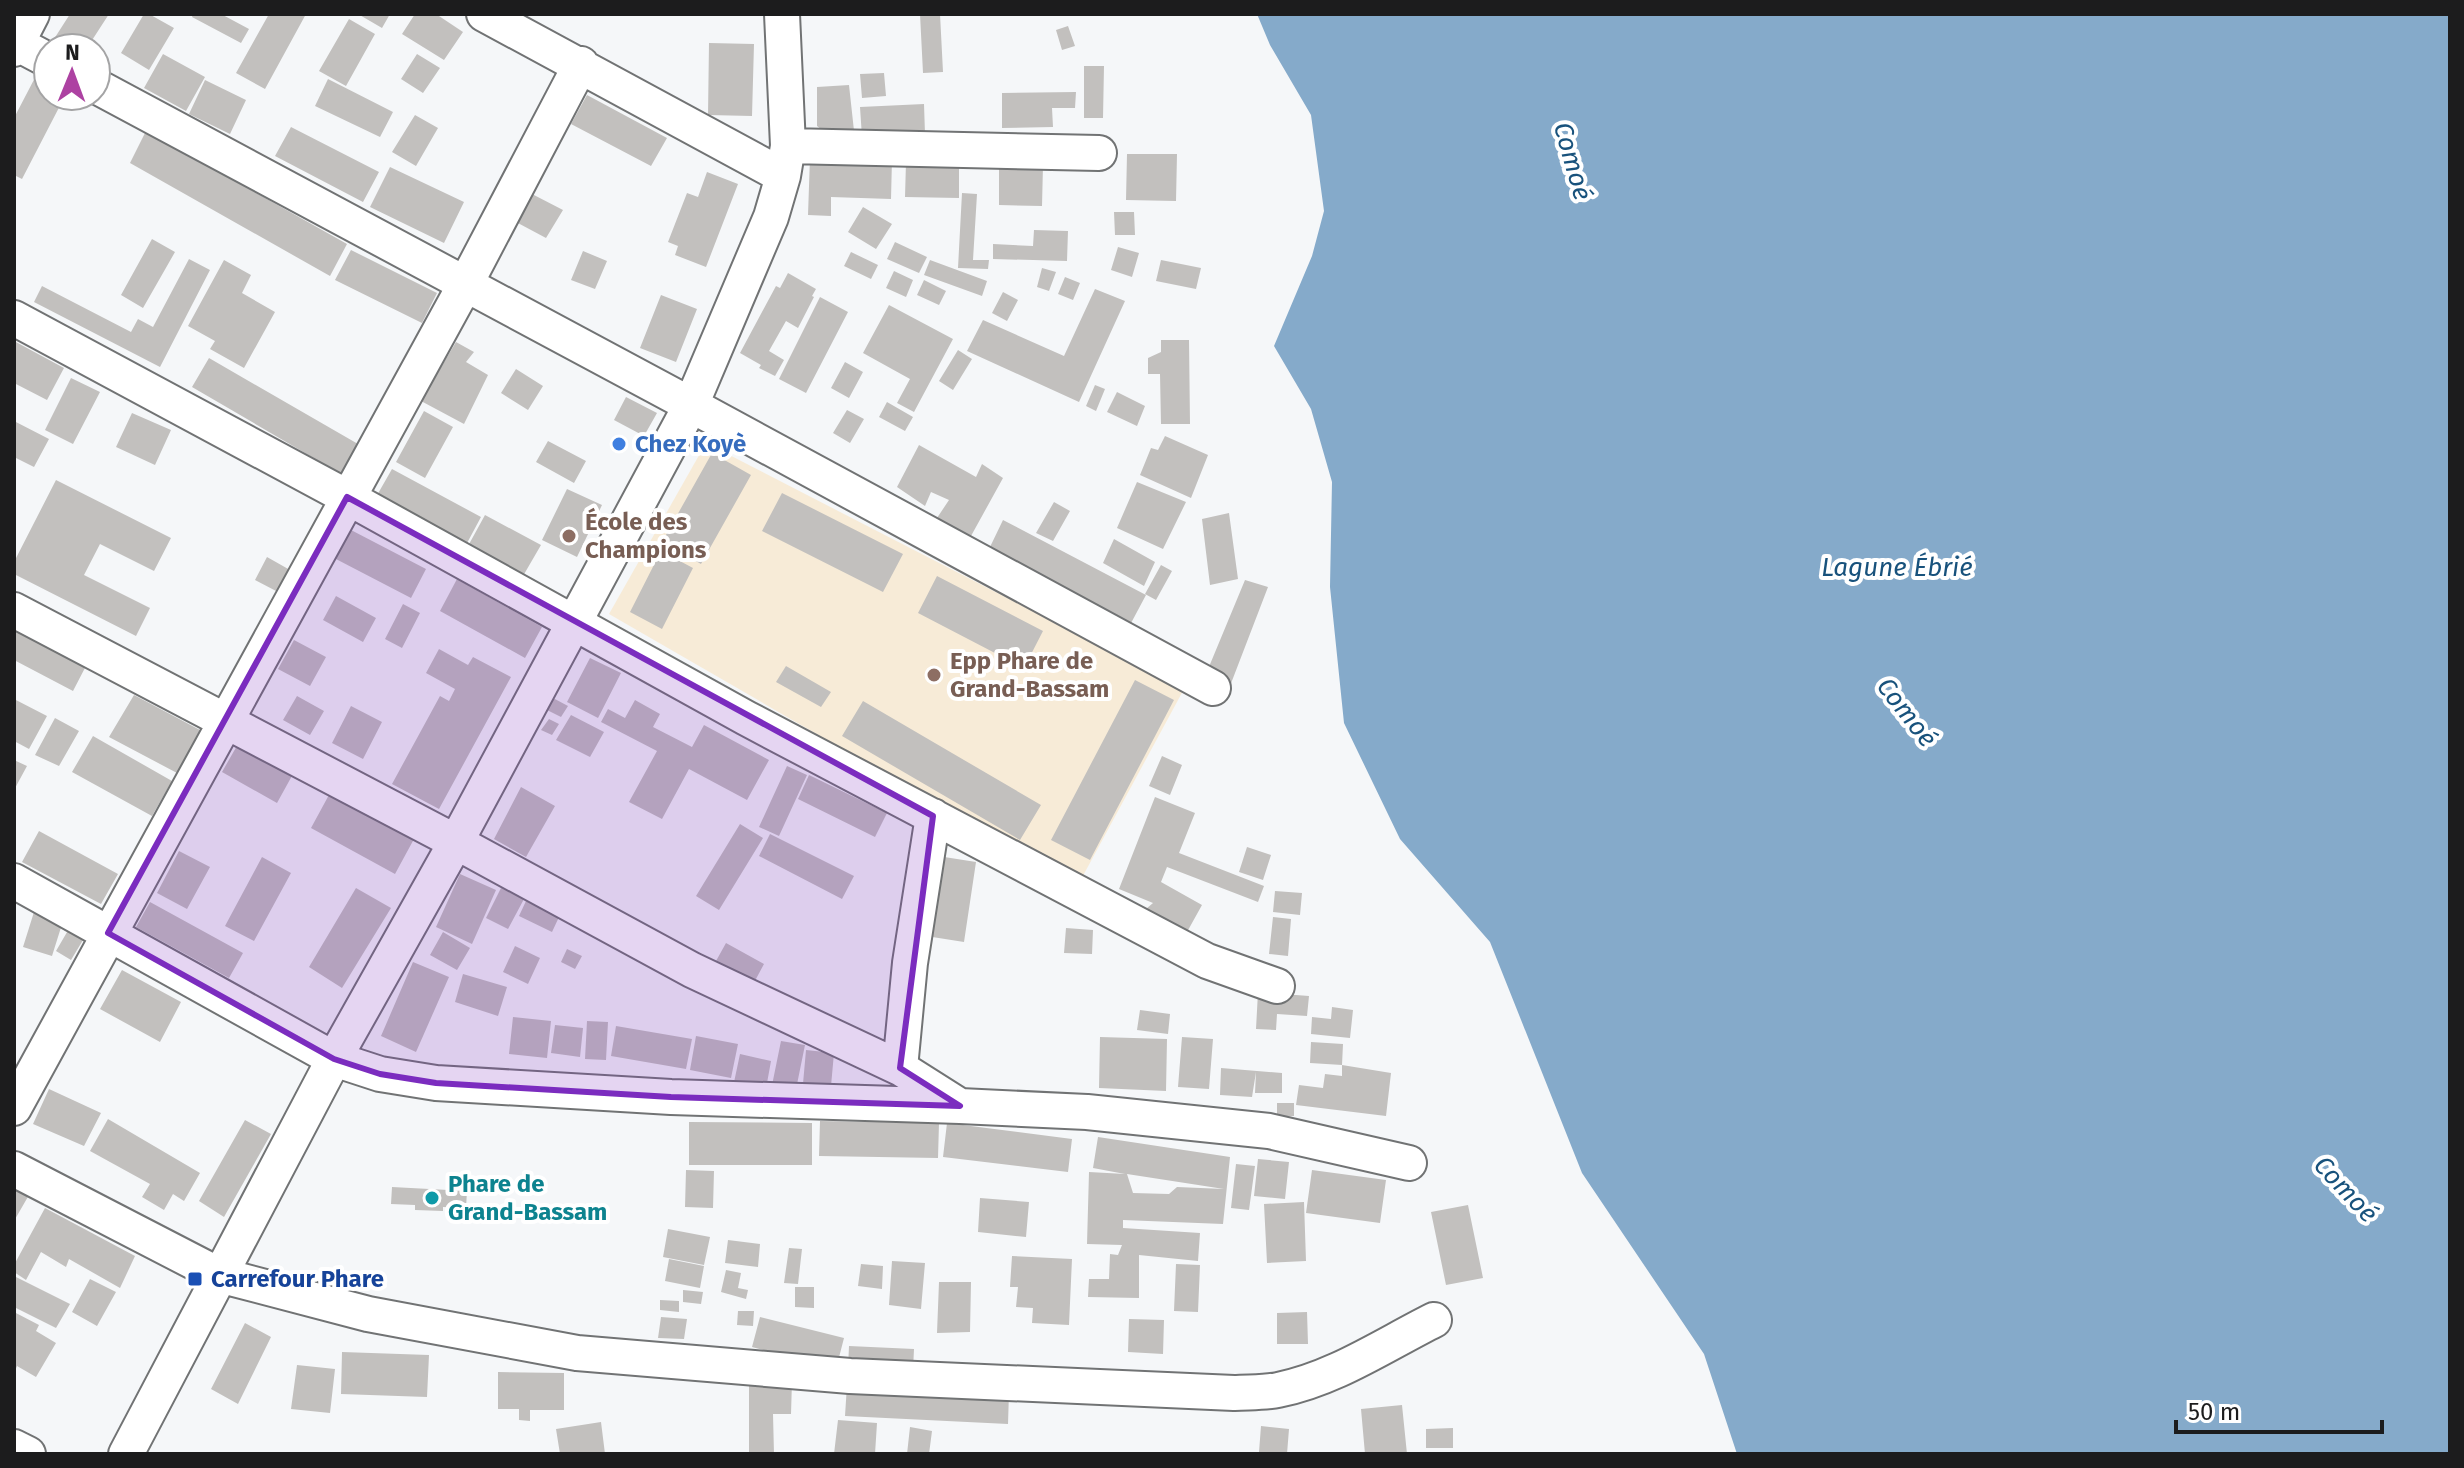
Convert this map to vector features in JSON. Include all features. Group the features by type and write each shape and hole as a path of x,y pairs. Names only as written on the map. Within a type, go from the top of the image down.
{"street":[{"path":"484,14 581,64 786,161 1099,153"},
{"path":"126,1454 334,1059 456,842 691,405 771,217 786,161 782,14"},
{"path":"14,1108 466,283 581,64"},
{"path":"112,95 1213,688"},
{"path":"14,318 347,497 746,718 1207,961 1277,986"},
{"path":"14,610 692,970 900,1068 960,1106"},
{"path":"900,1068 910,963 933,816"},
{"path":"14,881 334,1059 380,1074 436,1083 671,1097 1087,1112 1269,1131 1409,1163"},
{"path":"14,1169 219,1275 368,1314 577,1353 850,1376 1234,1393 1275,1391 1332,1373 1434,1320"},
{"path":"14,1447 28,1454"}],"highlighted area":[{"path":"347,497 933,816 900,1068 960,1106 671,1097 436,1083 380,1074 334,1059 108,933"}],"shaded area":[{"name":"Epp Phare de Grand-Bassam","path":"706,443 1184,689 1078,885 609,614"}],"water":[{"name":"Lagune Ébrié","path":"1257,14 2450,14 2450,1454 1737,1454 1704,1354 1582,1173 1490,942 1400,839 1344,723 1330,587 1332,482 1311,409 1274,346 1312,256 1324,211 1311,115 1270,45"}],"building":[{"path":"70,14 109,14 97,32 58,32"},
{"path":"144,14 174,28 149,70 121,53"},
{"path":"193,14 221,14 249,29 241,43 192,17"},
{"path":"269,14 306,14 265,89 236,73"},
{"path":"358,14 390,14 382,28"},
{"path":"415,14 436,14 463,32 444,60 402,34"},
{"path":"920,14 940,14 943,72 923,73"},
{"path":"349,19 375,34 346,86 319,71"},
{"path":"1068,26 1075,46 1062,50 1056,30"},
{"path":"709,43 754,44 752,116 708,115"},
{"path":"163,54 205,77 186,111 144,88"},
{"path":"417,54 440,68 423,93 401,79"},
{"path":"1084,66 1104,66 1103,118 1084,118"},
{"path":"884,73 886,96 862,98 860,74"},
{"path":"328,79 393,112 380,137 315,106"},
{"path":"205,80 246,100 230,134 189,114"},
{"path":"32,83 32,112 57,112 22,179 14,175 14,118"},
{"path":"849,85 855,140 835,140 817,126 817,87"},
{"path":"1076,92 1075,108 1052,108 1053,127 1002,128 1002,93"},
{"path":"587,95 667,138 651,166 571,124"},
{"path":"924,104 925,134 862,137 860,107"},
{"path":"415,115 438,128 416,166 392,152"},
{"path":"291,127 379,172 363,202 275,156"},
{"path":"146,131 347,244 330,276 130,163"},
{"path":"1127,154 1177,154 1176,201 1126,200"},
{"path":"810,157 892,159 891,199 831,197 831,216 808,215"},
{"path":"906,162 959,163 959,198 905,197"},
{"path":"999,164 1043,165 1042,206 999,205"},
{"path":"390,167 464,202 444,243 370,207"},
{"path":"707,172 738,184 706,267 675,255 678,246 668,242 687,193 698,197"},
{"path":"962,193 977,194 973,260 989,260 988,269 958,268"},
{"path":"532,194 563,210 546,238 516,222"},
{"path":"863,207 892,224 876,249 848,232"},
{"path":"1114,212 1134,212 1135,235 1115,235"},
{"path":"1034,230 1068,231 1067,261 993,259 993,244 1033,246"},
{"path":"152,239 175,252 143,308 121,295"},
{"path":"895,242 927,257 919,273 887,259"},
{"path":"1118,247 1139,253 1132,277 1111,270"},
{"path":"351,250 437,293 422,323 335,280"},
{"path":"583,251 607,261 595,289 571,280"},
{"path":"851,252 878,265 871,279 844,266"},
{"path":"189,259 210,270 160,367 34,302 42,286 131,332 138,319 153,327"},
{"path":"224,260 251,275 242,293 275,312 244,368 210,349 215,341 188,326"},
{"path":"930,260 987,281 982,296 924,275"},
{"path":"1161,260 1201,268 1196,289 1156,281"},
{"path":"1042,268 1056,272 1049,291 1037,287"},
{"path":"894,271 913,280 906,297 886,288"},
{"path":"788,273 816,289 798,328 786,321 769,351 784,360 775,376 740,353 776,286 780,288"},
{"path":"1065,277 1080,283 1073,300 1058,294"},
{"path":"924,280 946,291 939,305 917,295"},
{"path":"1095,289 1125,301 1079,402 967,351 983,320 1064,356"},
{"path":"1003,292 1018,300 1007,321 992,313"},
{"path":"661,295 697,309 676,362 640,348"},
{"path":"820,297 848,312 806,393 779,379"},
{"path":"889,305 953,339 914,412 897,403 910,379 863,353"},
{"path":"1161,340 1189,340 1190,424 1161,424 1160,374 1148,374 1148,358 1161,352"},
{"path":"14,341 64,368 47,400 14,383"},
{"path":"456,342 474,352 466,362 488,375 464,424 421,401"},
{"path":"958,350 972,359 953,390 939,381"},
{"path":"209,358 358,444 341,474 192,387"},
{"path":"845,362 863,372 849,398 831,388"},
{"path":"516,369 543,386 528,410 501,393"},
{"path":"71,378 100,392 73,444 45,430"},
{"path":"1095,385 1105,389 1096,411 1086,406"},
{"path":"1117,392 1145,406 1137,426 1107,412"},
{"path":"626,397 657,413 644,436 614,420"},
{"path":"887,402 913,417 905,431 879,417"},
{"path":"847,410 864,419 850,443 833,433"},
{"path":"424,411 453,427 425,478 396,462"},
{"path":"132,413 171,430 155,465 116,447"},
{"path":"14,421 49,439 34,467 14,457"},
{"path":"1165,436 1208,455 1191,498 1140,475 1151,448 1158,450"},
{"path":"548,441 586,461 574,483 536,462"},
{"path":"919,445 976,477 982,464 1003,478 971,536 937,518 949,500 931,492 925,506 897,487"},
{"path":"712,453 751,475 701,564 662,542"},
{"path":"392,469 481,517 466,545 376,497"},
{"path":"56,480 171,538 154,571 100,544 84,575 150,608 136,636 14,574 14,562"},
{"path":"1137,482 1186,502 1163,549 1117,528"},
{"path":"567,489 602,505 577,557 542,540"},
{"path":"782,493 903,554 883,592 762,531"},
{"path":"1054,502 1070,511 1053,541 1036,533"},
{"path":"1229,513 1238,579 1210,585 1202,519"},
{"path":"485,515 541,545 523,576 468,546"},
{"path":"1003,520 1146,595 1130,625 990,547"},
{"path":"351,530 426,569 411,598 334,558"},
{"path":"1114,539 1155,562 1144,586 1103,563"},
{"path":"661,551 693,568 662,629 630,612"},
{"path":"267,557 290,570 278,592 255,580"},
{"path":"1161,565 1172,571 1156,600 1145,594"},
{"path":"937,576 1043,631 1024,668 918,613"},
{"path":"457,579 542,627 525,658 440,611"},
{"path":"1245,580 1268,587 1230,686 1206,674"},
{"path":"336,596 376,618 363,642 323,620"},
{"path":"403,604 420,613 402,648 385,639"},
{"path":"14,625 87,664 73,691 14,660"},
{"path":"294,640 326,657 310,686 278,669"},
{"path":"439,649 468,665 473,657 511,677 439,809 392,784 440,696 449,701 455,689 426,673"},
{"path":"590,658 621,673 598,718 567,702"},
{"path":"786,666 831,692 821,707 776,682"},
{"path":"1135,680 1174,700 1090,860 1051,840"},
{"path":"134,695 200,730 177,773 109,737"},
{"path":"297,696 324,711 310,735 283,720"},
{"path":"553,698 568,706 561,717 545,709"},
{"path":"14,699 47,716 29,749 14,741"},
{"path":"635,700 660,714 653,727 692,747 704,725 769,760 747,800 689,769 662,819 629,802 657,751 601,722 608,709 625,718"},
{"path":"863,701 1041,805 1020,840 842,736"},
{"path":"351,706 382,722 363,759 332,743"},
{"path":"571,715 604,732 590,757 556,740"},
{"path":"55,718 79,731 59,766 35,755"},
{"path":"549,719 559,724 552,735 541,730"},
{"path":"93,736 172,781 152,816 72,772"},
{"path":"238,744 293,774 277,803 222,772"},
{"path":"1162,756 1182,765 1170,795 1149,786"},
{"path":"14,760 27,766 14,790"},
{"path":"787,766 807,775 779,836 759,827"},
{"path":"809,775 887,813 875,837 798,799"},
{"path":"521,787 555,806 526,857 494,839"},
{"path":"330,793 414,839 395,874 311,828"},
{"path":"1155,797 1195,813 1179,853 1264,886 1258,902 1167,867 1161,882 1202,905 1187,932 1146,909 1153,903 1119,889"},
{"path":"740,824 763,838 719,910 696,896"},
{"path":"39,831 118,874 101,904 22,862"},
{"path":"770,834 854,876 842,899 759,856"},
{"path":"1247,847 1271,855 1263,880 1239,872"},
{"path":"179,851 210,867 187,909 157,893"},
{"path":"938,856 976,862 964,942 926,936"},
{"path":"262,857 291,873 254,941 225,926"},
{"path":"460,874 496,890 472,944 436,927"},
{"path":"356,888 391,908 342,988 309,967"},
{"path":"501,888 524,899 508,929 486,918"},
{"path":"1275,891 1302,893 1300,915 1273,912"},
{"path":"526,901 559,917 552,932 519,916"},
{"path":"150,902 243,953 229,978 136,927"},
{"path":"34,912 63,921 52,956 23,947"},
{"path":"1273,917 1291,919 1288,956 1269,954"},
{"path":"70,927 86,935 71,960 56,951"},
{"path":"1066,928 1093,930 1092,954 1064,953"},
{"path":"443,932 470,948 457,970 430,955"},
{"path":"726,943 764,964 750,990 711,970"},
{"path":"515,946 540,958 528,984 503,972"},
{"path":"567,949 582,956 575,969 561,962"},
{"path":"413,962 449,977 416,1052 381,1036"},
{"path":"122,970 181,1002 160,1042 100,1009"},
{"path":"463,974 507,987 498,1016 455,1002"},
{"path":"1258,992 1309,996 1307,1016 1277,1014 1276,1030 1256,1029"},
{"path":"1332,1007 1353,1010 1350,1038 1311,1034 1312,1017 1331,1019"},
{"path":"1140,1010 1170,1014 1168,1034 1137,1030"},
{"path":"513,1017 551,1021 547,1058 509,1054"},
{"path":"587,1021 608,1022 606,1060 585,1059"},
{"path":"555,1025 583,1028 580,1057 551,1053"},
{"path":"616,1026 692,1039 686,1069 611,1056"},
{"path":"696,1036 738,1044 731,1078 690,1070"},
{"path":"1100,1037 1167,1039 1166,1091 1099,1088"},
{"path":"1182,1037 1213,1039 1209,1089 1178,1087"},
{"path":"781,1041 805,1045 794,1099 770,1095"},
{"path":"1311,1042 1343,1044 1342,1065 1310,1063"},
{"path":"806,1050 834,1053 830,1097 802,1095"},
{"path":"740,1054 771,1061 765,1094 733,1087"},
{"path":"1342,1065 1391,1073 1386,1116 1296,1105 1299,1085 1323,1088 1325,1074 1342,1076"},
{"path":"1221,1068 1282,1073 1282,1093 1255,1093 1256,1072 1252,1097 1220,1095"},
{"path":"49,1089 101,1113 84,1146 33,1124"},
{"path":"1277,1103 1294,1103 1294,1116 1277,1117"},
{"path":"108,1119 200,1173 184,1201 173,1194 164,1210 142,1197 150,1184 90,1151"},
{"path":"245,1120 271,1134 224,1217 199,1201"},
{"path":"820,1121 939,1123 938,1158 819,1156"},
{"path":"689,1122 812,1123 812,1165 689,1165"},
{"path":"947,1123 1072,1139 1068,1172 943,1157"},
{"path":"1098,1137 1230,1157 1223,1224 1123,1220 1123,1228 1200,1233 1198,1261 1139,1255 1139,1298 1088,1297 1089,1279 1109,1279 1110,1254 1118,1255 1122,1245 1087,1244 1089,1172 1125,1174 1093,1168","holes":["1127,1174 1224,1189 1177,1187 1169,1194 1133,1193"]},
{"path":"1258,1159 1289,1162 1285,1199 1254,1196"},
{"path":"1236,1164 1255,1166 1249,1210 1231,1208"},
{"path":"686,1170 714,1171 713,1208 685,1207"},
{"path":"1312,1170 1386,1180 1380,1223 1306,1213"},
{"path":"14,1178 33,1188 14,1221"},
{"path":"392,1187 467,1191 466,1208 415,1210 415,1205 391,1204"},
{"path":"980,1198 1029,1202 1026,1237 978,1232"},
{"path":"1304,1202 1306,1261 1267,1263 1264,1204"},
{"path":"1468,1205 1483,1278 1446,1285 1431,1212"},
{"path":"45,1208 135,1256 120,1288 69,1259 66,1267 41,1252 26,1280 14,1272 14,1265"},
{"path":"668,1229 710,1237 704,1265 663,1257"},
{"path":"728,1240 760,1244 758,1267 725,1263"},
{"path":"789,1248 802,1249 798,1284 784,1283"},
{"path":"1012,1256 1072,1259 1069,1325 1032,1323 1033,1308 1016,1307 1018,1287 1010,1287"},
{"path":"669,1259 704,1266 700,1288 665,1281"},
{"path":"892,1261 925,1263 921,1309 889,1305"},
{"path":"861,1264 883,1266 882,1289 858,1286"},
{"path":"1176,1264 1200,1265 1198,1312 1174,1311"},
{"path":"726,1270 741,1273 738,1288 748,1290 746,1299 721,1292"},
{"path":"14,1276 70,1304 56,1328 14,1307"},
{"path":"90,1279 116,1292 97,1326 72,1312"},
{"path":"939,1282 971,1282 970,1332 937,1333"},
{"path":"795,1287 814,1287 814,1308 795,1307"},
{"path":"683,1290 703,1292 701,1304 683,1302"},
{"path":"660,1300 679,1301 679,1312 660,1310"},
{"path":"738,1311 754,1311 753,1326 737,1325"},
{"path":"14,1312 39,1325 36,1331 56,1343 36,1377 17,1366 14,1373"},
{"path":"1307,1312 1308,1344 1277,1344 1277,1313"},
{"path":"661,1317 687,1319 684,1339 658,1338"},
{"path":"760,1317 844,1338 836,1369 752,1347"},
{"path":"1129,1319 1164,1320 1163,1354 1128,1352"},
{"path":"245,1323 271,1337 238,1404 211,1389"},
{"path":"849,1346 914,1349 913,1370 848,1368"},
{"path":"342,1352 429,1355 427,1397 341,1394"},
{"path":"297,1365 335,1369 330,1413 291,1409"},
{"path":"498,1372 564,1373 564,1410 530,1410 530,1421 519,1420 519,1409 498,1409"},
{"path":"749,1381 792,1381 791,1414 773,1414 774,1454 749,1454"},
{"path":"847,1385 1009,1392 1008,1424 845,1416"},
{"path":"1402,1405 1407,1454 1365,1454 1361,1409"},
{"path":"838,1420 877,1423 875,1454 834,1454"},
{"path":"601,1422 605,1454 560,1454 556,1429"},
{"path":"1261,1426 1289,1429 1287,1454 1259,1452"},
{"path":"910,1427 932,1431 929,1454 907,1454"},
{"path":"1453,1428 1453,1448 1426,1448 1426,1429"}],"place":[{"name":"Chez Koyè","path":"619,444"},
{"name":"École des Champions","path":"569,536"},
{"name":"Epp Phare de Grand-Bassam","path":"934,675"},
{"name":"Phare de Grand-Bassam","path":"432,1198"},
{"name":"Carrefour Phare","path":"195,1279"}],"water label":[{"name":"Comoé","path":"1573,161"},
{"name":"Comoé","path":"1907,712"},
{"name":"Comoé","path":"2346,1189"}]}
